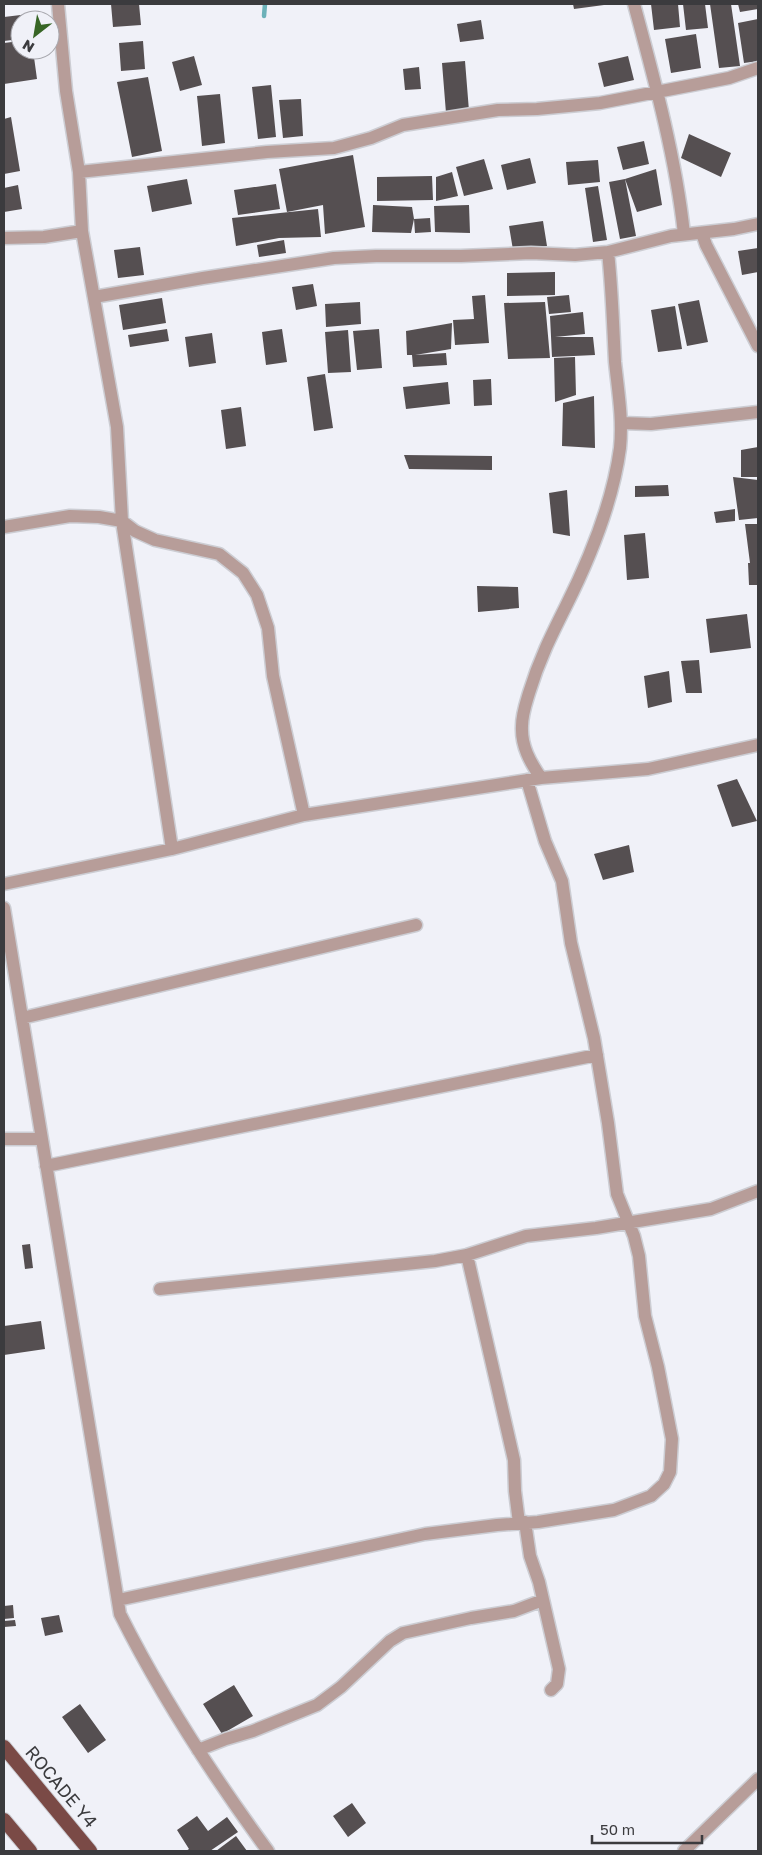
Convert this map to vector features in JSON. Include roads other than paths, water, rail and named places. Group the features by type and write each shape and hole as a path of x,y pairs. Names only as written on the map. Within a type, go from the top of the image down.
{"highway":[{"name":"ROCADE Y4","path":"4,1747 90,1851"},
{"path":"4,1820 30,1851"}],"street":[{"path":"58,4 66,91 78,172 82,231 117,427 122,521 172,849"},
{"path":"634,4 657,93 678,192 684,234"},
{"path":"78,172 267,152 334,148 371,138 403,125 498,110 537,110 657,93 729,78 758,68"},
{"path":"94,298 203,278 334,258 531,253 575,255 608,252 684,234 758,224"},
{"path":"4,238 44,237 82,231"},
{"path":"702,233 706,245 758,346"},
{"path":"541,778 530,762 523,742 524,709 538,662 585,565 608,502 618,456 622,423 608,252"},
{"path":"622,423 651,424 758,412"},
{"path":"4,527 70,516 99,517 122,521 135,531 155,540 219,554 243,574 257,595 268,628 274,676 304,814"},
{"path":"4,884 172,849 304,814 541,778 648,769 758,745"},
{"path":"118,1600 426,1534 590,1515 614,1510 652,1496 664,1484 670,1472 672,1439 658,1367 644,1316 639,1256 634,1236 617,1194 597,1055 571,943 562,881 545,841 527,780"},
{"path":"4,908 120,1614 181,1725 268,1851"},
{"path":"22,1018 416,925"},
{"path":"46,1166 597,1055"},
{"path":"4,1139 42,1139"},
{"path":"160,1289 435,1261 467,1255 526,1236 596,1228 627,1221 710,1209 758,1191"},
{"path":"467,1255 514,1460 515,1491 559,1669 557,1684 551,1690"},
{"path":"198,1750 226,1738 253,1731 317,1705 341,1687 390,1641 403,1633 514,1611 543,1600"},
{"path":"684,1851 758,1779"}],"waterway":[{"path":"264,16 265,4"}]}
